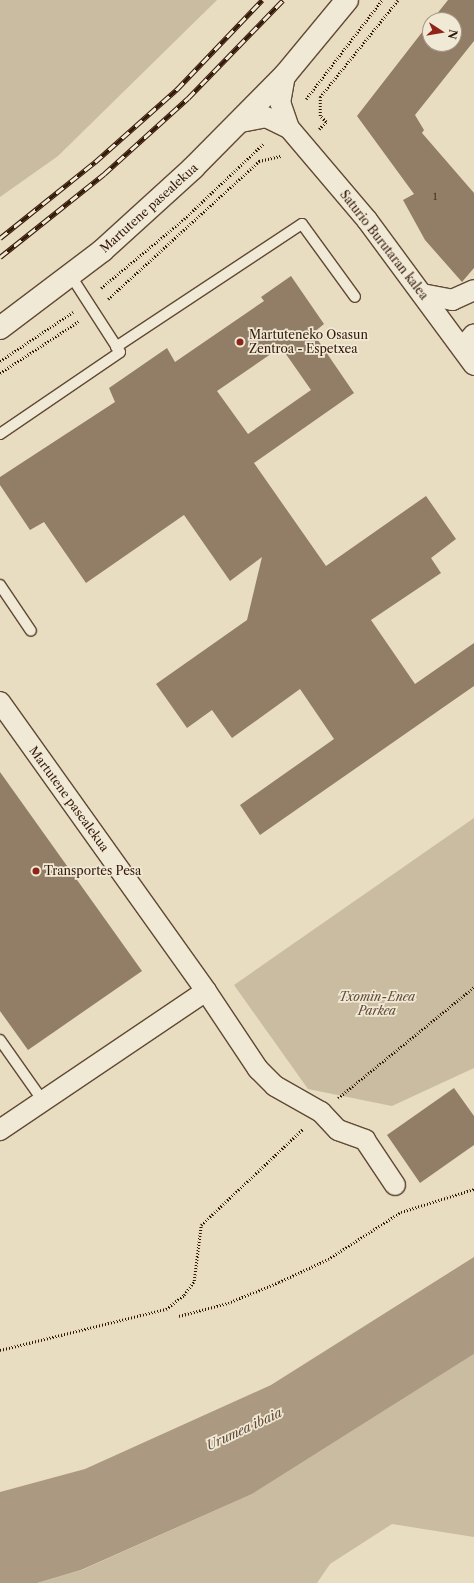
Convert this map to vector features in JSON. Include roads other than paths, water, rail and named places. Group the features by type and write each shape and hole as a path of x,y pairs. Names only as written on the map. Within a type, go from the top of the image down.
{"main road":[{"name":"Martutene pasealekua","path":"0,328 71,276 242,122 285,75 347,0"}],"street":[{"path":"285,75 280,102 289,128"},
{"path":"242,122 266,117 289,128"},
{"name":"Saturio Burutaran kalea","path":"289,128 367,220 422,294 468,341 474,365"},
{"path":"422,294 452,300 474,290"},
{"name":"Martutene pasealekua","path":"1,705 206,991 258,1069 275,1086 321,1112 338,1130 365,1140 395,1185"},
{"path":"0,1130 206,991"}],"lane":[{"path":"116,347 302,224 355,297"},
{"path":"0,434 120,352 88,300 71,276"},
{"path":"0,585 31,630"},
{"path":"0,1040 43,1100"}],"water":[{"name":"Urumea ibaia","path":"474,1257 474,1354 252,1494 81,1570 37,1583 0,1583 0,1492 85,1469 271,1385"}],"railway":[{"path":"0,238 95,162 177,89 262,0"},
{"path":"0,257 104,174 188,98 283,0"}],"place":[{"name":"Martuteneko Osasun Zentroa - Espetxea","path":"240,342"},
{"name":"Transportes Pesa","path":"36,871"}],"park label":[{"name":"Txomin-Enea Parkea","path":"377,1004"}]}
